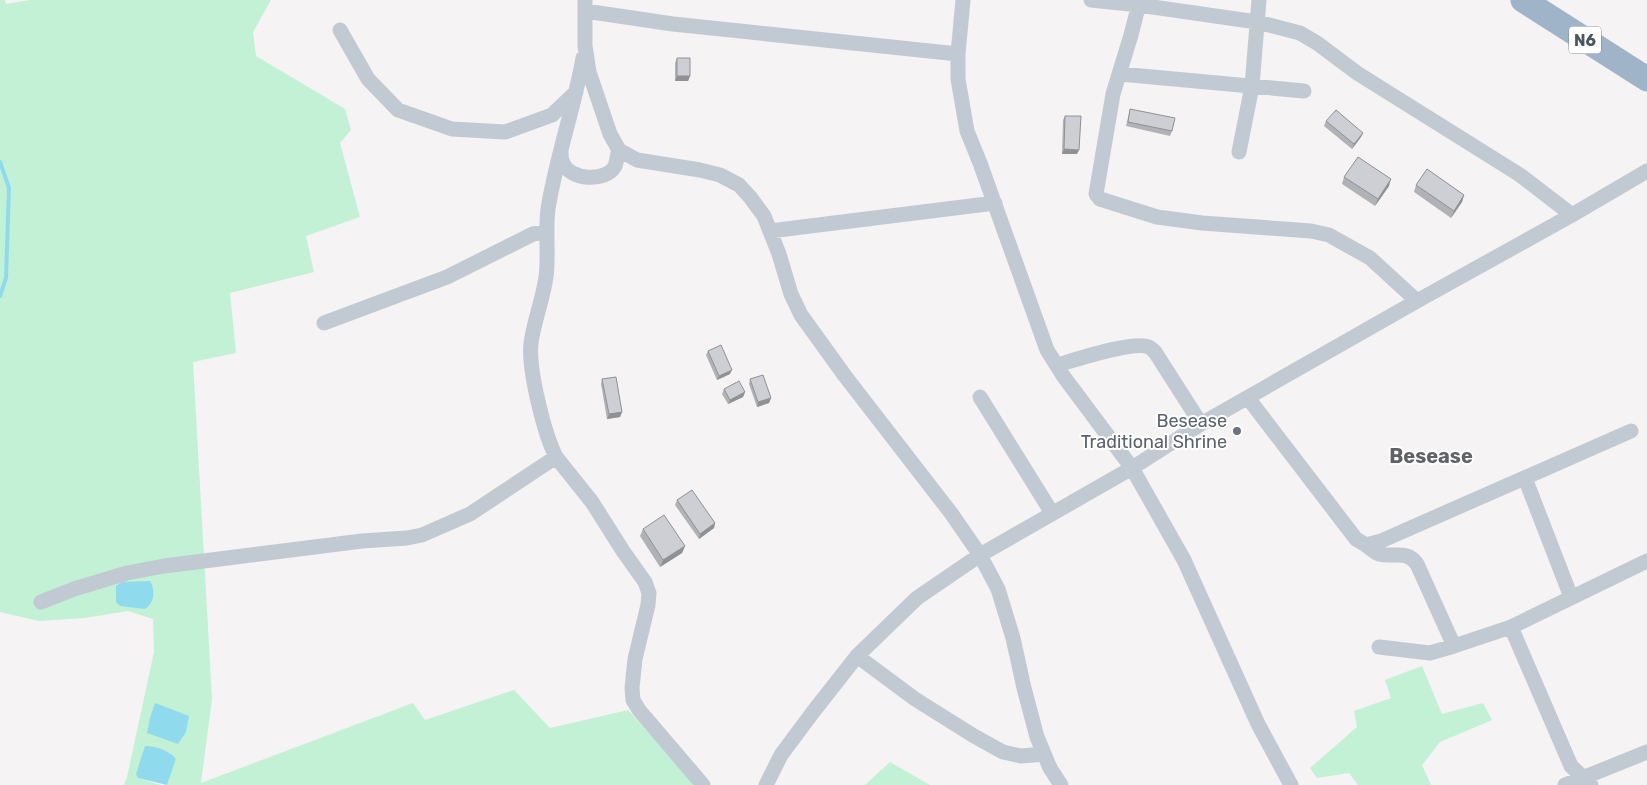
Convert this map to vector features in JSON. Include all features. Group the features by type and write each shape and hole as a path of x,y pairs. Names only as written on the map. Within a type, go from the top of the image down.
{"highway":[{"name":"N6","path":"1523,0 1647,79"}],"street":[{"path":"963,0 958,54 958,79 967,130 1048,350 1064,377 1132,468 1184,560 1258,724 1291,785"},
{"path":"1091,0 1140,2 1257,22 1300,33 1358,73 1520,175 1572,215"},
{"path":"1240,152 1252,86 1259,0"},
{"path":"1140,2 1113,94 1096,194 1100,199 1157,217 1202,223 1311,231 1329,236 1370,258 1417,301"},
{"path":"958,54 673,24 585,5 585,46 589,72 610,134 619,150 636,160 720,175 739,185 750,197 764,216 791,294 801,315 844,376 951,513 980,555 998,589 1013,638 1026,696 1044,754 1061,785"},
{"path":"340,30 368,79 398,110 452,129 504,132 552,115 578,90"},
{"path":"585,46 578,90 551,192 546,232 546,275 532,336 530,356 532,373 551,447 556,457 592,502 622,551 645,582 649,593 648,605 635,659 632,688 633,700 638,710 703,785"},
{"path":"1120,74 1304,91"},
{"path":"561,151 563,163 570,171 579,176 591,177 604,175 614,167 619,150"},
{"path":"766,785 782,755 857,656 917,598 980,555 1132,468 1200,424 1647,171"},
{"path":"770,232 995,203"},
{"path":"324,324 447,277 526,238 546,232"},
{"path":"1057,365 1108,351 1140,345 1150,347 1200,424"},
{"path":"980,397 1052,513"},
{"path":"1248,398 1356,539 1379,554 1412,557 1417,564 1454,646"},
{"path":"1366,545 1381,541 1631,431"},
{"path":"41,602 74,589 127,573 164,566 343,543 422,536 470,514 556,457"},
{"path":"1524,478 1571,597"},
{"path":"1379,647 1430,653 1454,646 1511,627 1647,561"},
{"path":"1511,627 1571,766 1587,781"},
{"path":"857,656 916,699 1003,752 1020,756 1044,754"},
{"path":"1565,785 1587,781 1647,752"}],"green space":[{"path":"0,0 5,0 6,4 30,0 271,0 253,32 256,56 345,109 351,130 340,143 360,217 306,236 314,272 230,293 236,353 193,362 212,699 201,783 413,703 425,720 514,690 550,728 628,710 697,785 167,785 176,759 138,778 161,785 124,785 154,652 153,619 128,611 84,618 39,621 0,612"},
{"path":"1422,666 1442,714 1483,703 1492,720 1440,742 1422,765 1431,785 1358,785 1349,773 1317,778 1310,768 1357,727 1354,711 1391,698 1385,680"},
{"path":"890,762 930,785 865,785"}],"water":[{"path":"150,581 153,596 150,604 145,609 120,606 116,602 116,586 122,582"},
{"path":"155,703 189,716 186,732 178,744 147,733"},
{"path":"145,746 162,749 176,759 167,785 138,778 136,774"}],"building":[{"path":"677,58 690,58 690,76 677,76"},
{"path":"1130,109 1175,118 1172,131 1128,122"},
{"path":"1336,110 1363,133 1354,144 1326,121"},
{"path":"1065,116 1081,116 1079,150 1064,149"},
{"path":"1358,157 1391,179 1378,199 1344,177"},
{"path":"1427,169 1464,195 1454,211 1416,185"},
{"path":"721,345 732,370 719,376 708,351"},
{"path":"763,375 771,398 758,402 750,379"},
{"path":"616,377 622,412 609,414 602,379"},
{"path":"739,381 745,392 730,400 724,389"},
{"path":"692,490 715,523 700,534 677,500"},
{"path":"664,515 685,546 663,560 643,529"}],"waterway":[{"path":"0,162 9,188 6,278 0,296"}],"place":[{"name":"Besease Traditional Shrine","path":"1237,431"}],"district":[{"name":"Besease","path":"1431,456"}]}
